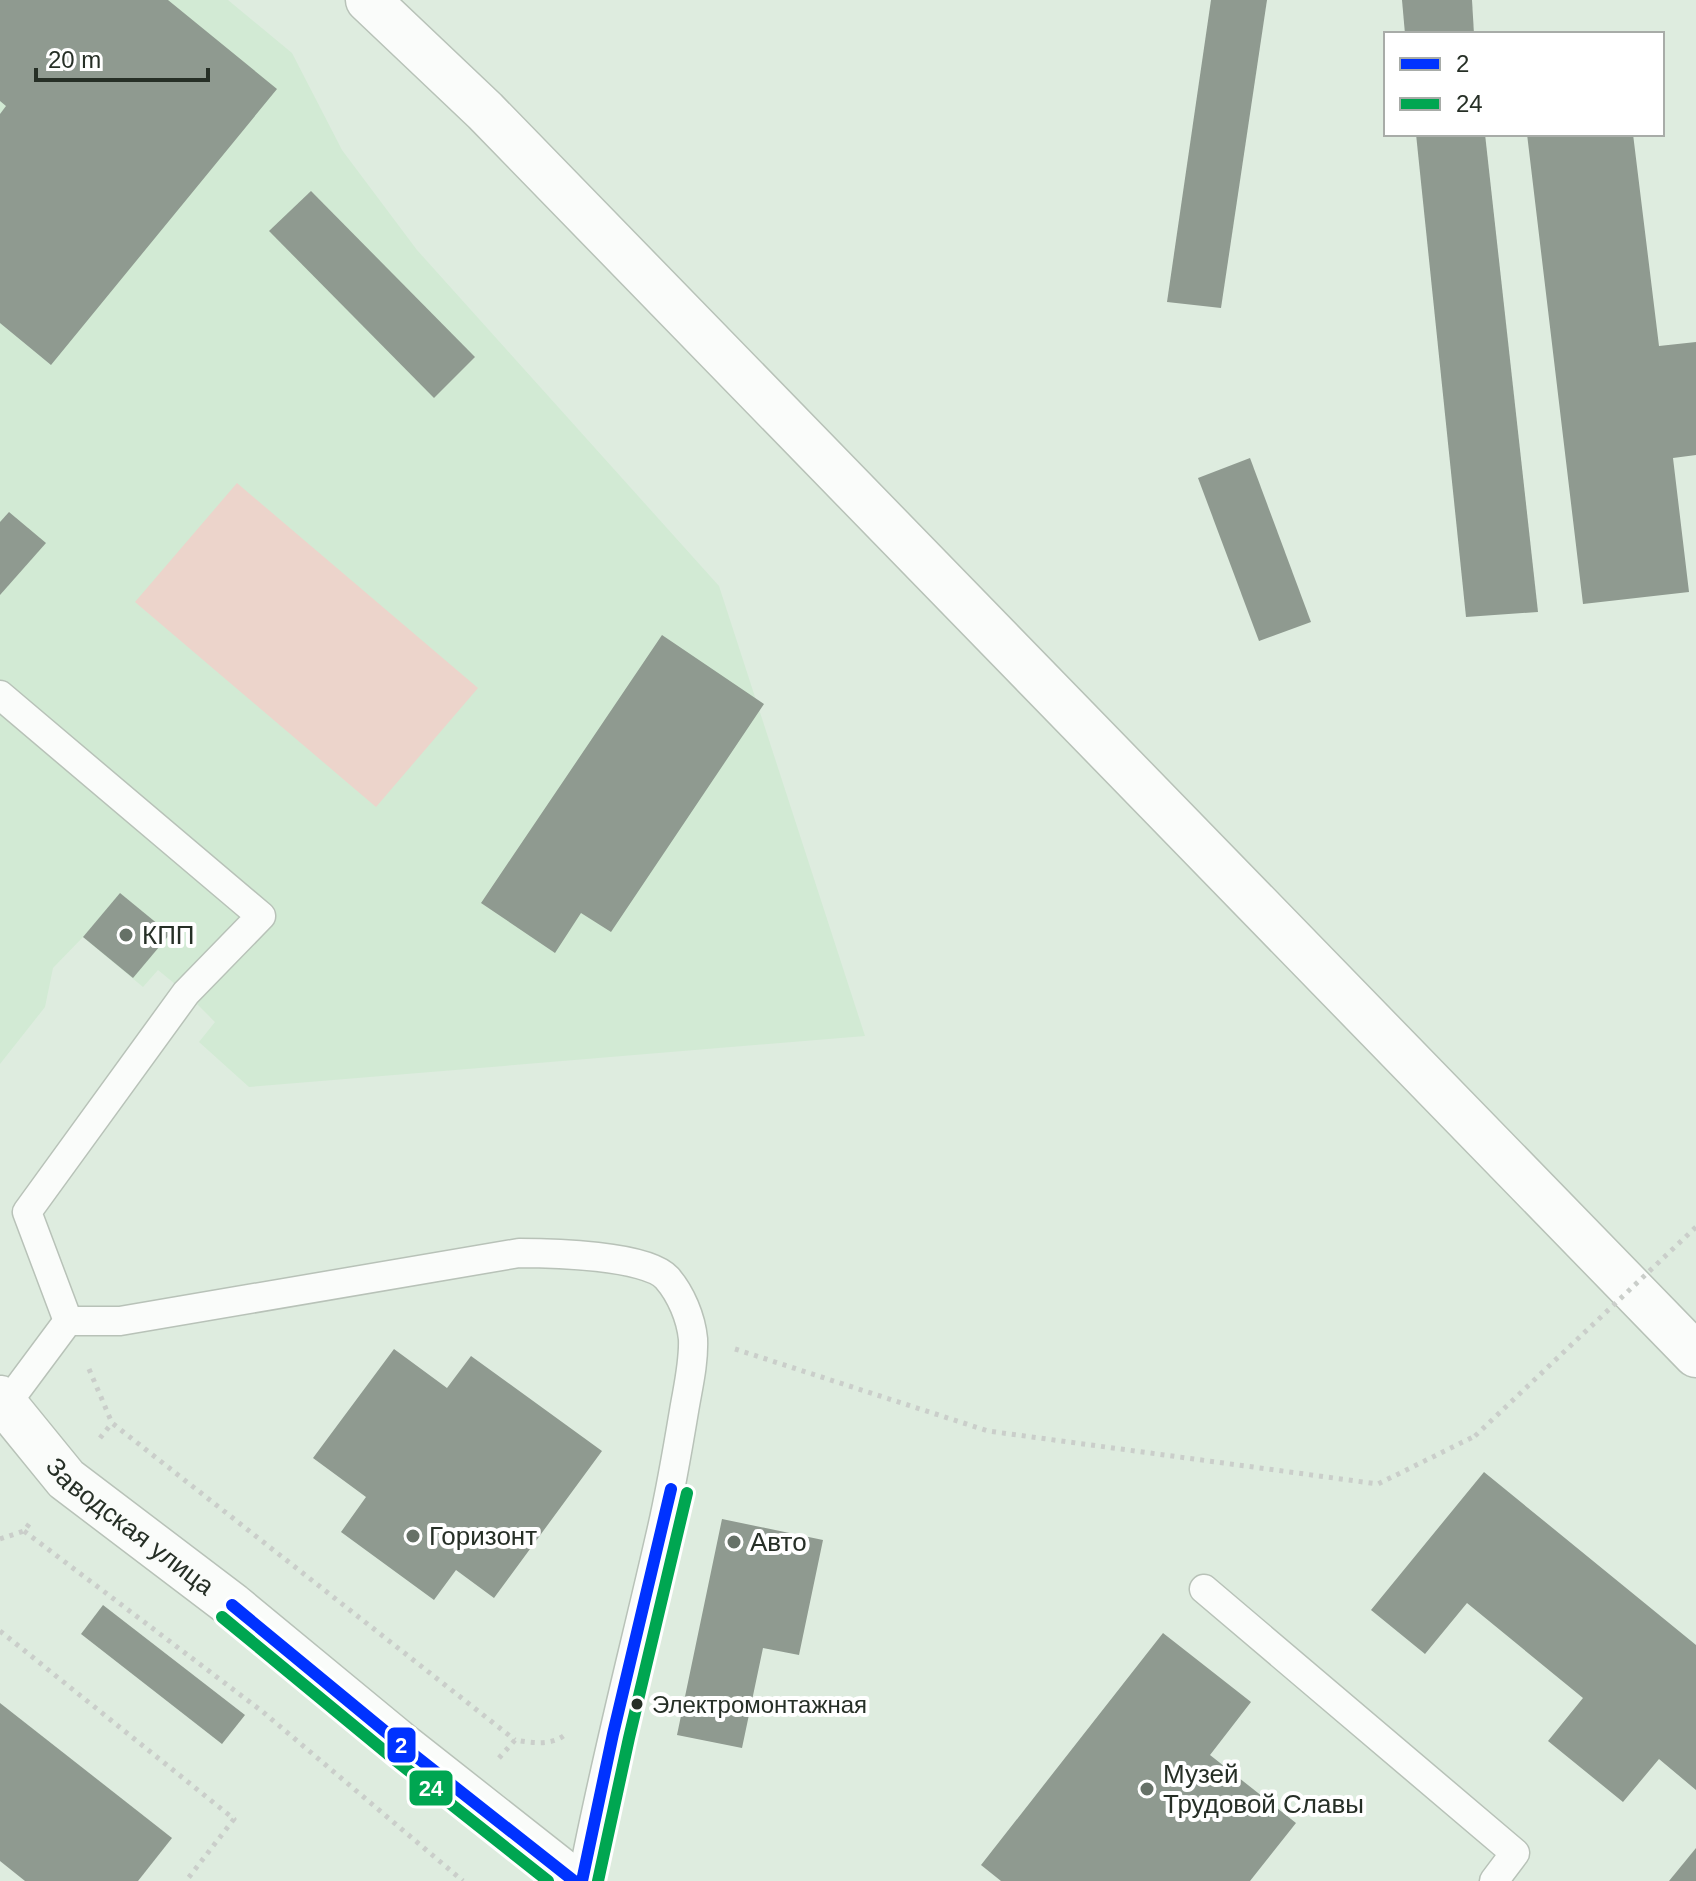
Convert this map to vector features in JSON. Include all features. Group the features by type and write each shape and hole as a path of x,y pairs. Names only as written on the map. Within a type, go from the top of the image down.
{"street":[{"path":"368,0 485,111 1696,1355"},
{"name":"Заводская улица","path":"3,1401 66,1479 232,1605 574,1881"}],"lane":[{"path":"0,695 261,916 186,993 27,1212 68,1321"},
{"path":"68,1321 120,1321 519,1253 570,1253 630,1262 665,1275 684,1305 692,1335 693,1360 671,1489 604,1770 582,1881"},
{"path":"3,1401 68,1321"},
{"path":"1204,1589 1515,1853 1494,1881"}],"path":[{"path":"692,1335 988,1431 1378,1484 1475,1436 1696,1227"},
{"path":"68,1321 112,1423 515,1740 534,1744 560,1739 579,1722 596,1694 622,1701"},
{"path":"0,1539 24,1531 263,1712 463,1881"},
{"path":"0,1631 234,1819 186,1881"},
{"path":"424,1848 515,1740"}],"shaded area":[{"path":"0,0 228,0 292,53 342,150 417,250 719,586 865,1036 249,1087 199,1042 215,1022 186,993 158,970 143,987 83,937 53,968 45,1007 0,1064"},
{"path":"237,483 478,688 376,807 135,602"}],"building":[{"path":"0,0 168,0 277,89 51,365 0,323 0,114 6,106 0,101"},
{"path":"1211,0 1267,0 1221,308 1167,302"},
{"path":"1402,0 1472,0 1474,32 1405,32"},
{"path":"1416,136 1485,136 1538,612 1466,617"},
{"path":"1527,136 1633,136 1659,346 1696,342 1696,455 1673,458 1689,592 1583,604"},
{"path":"311,191 475,357 434,398 269,231"},
{"path":"1250,458 1311,622 1259,641 1198,478"},
{"path":"9,512 46,543 0,595 0,522"},
{"path":"662,635 764,704 611,932 581,913 555,953 481,903"},
{"name":"КПП","path":"120,893 170,934 133,978 83,937"},
{"path":"394,1349 447,1388 471,1356 602,1451 494,1598 456,1570 434,1600 341,1532 366,1497 313,1458"},
{"path":"1484,1472 1696,1645 1696,1790 1659,1759 1623,1802 1548,1741 1583,1698 1467,1603 1425,1654 1371,1610"},
{"path":"722,1519 823,1540 799,1655 763,1648 742,1748 677,1735"},
{"path":"103,1605 245,1715 222,1744 81,1634"},
{"name":"Музей Трудовой Славы","path":"1163,1633 1251,1702 1210,1755 1296,1823 1250,1881 1001,1881 981,1865"},
{"path":"0,1703 172,1838 138,1881 25,1881 0,1861"},
{"path":"1696,1848 1696,1881 1669,1881"}],"transit line":[{"name":"2","path":"582,1881 671,1489"},
{"name":"24","path":"598,1881 687,1493"},
{"name":"2","path":"232,1605 404,1747 574,1881"},
{"name":"24","path":"222,1617 548,1881"}],"place":[{"name":"КПП","path":"126,935"},
{"name":"Горизонт","path":"413,1536"},
{"name":"Авто","path":"734,1542"},
{"name":"Электромонтажная","path":"637,1704"},
{"name":"Музей Трудовой Славы","path":"1147,1789"}]}
